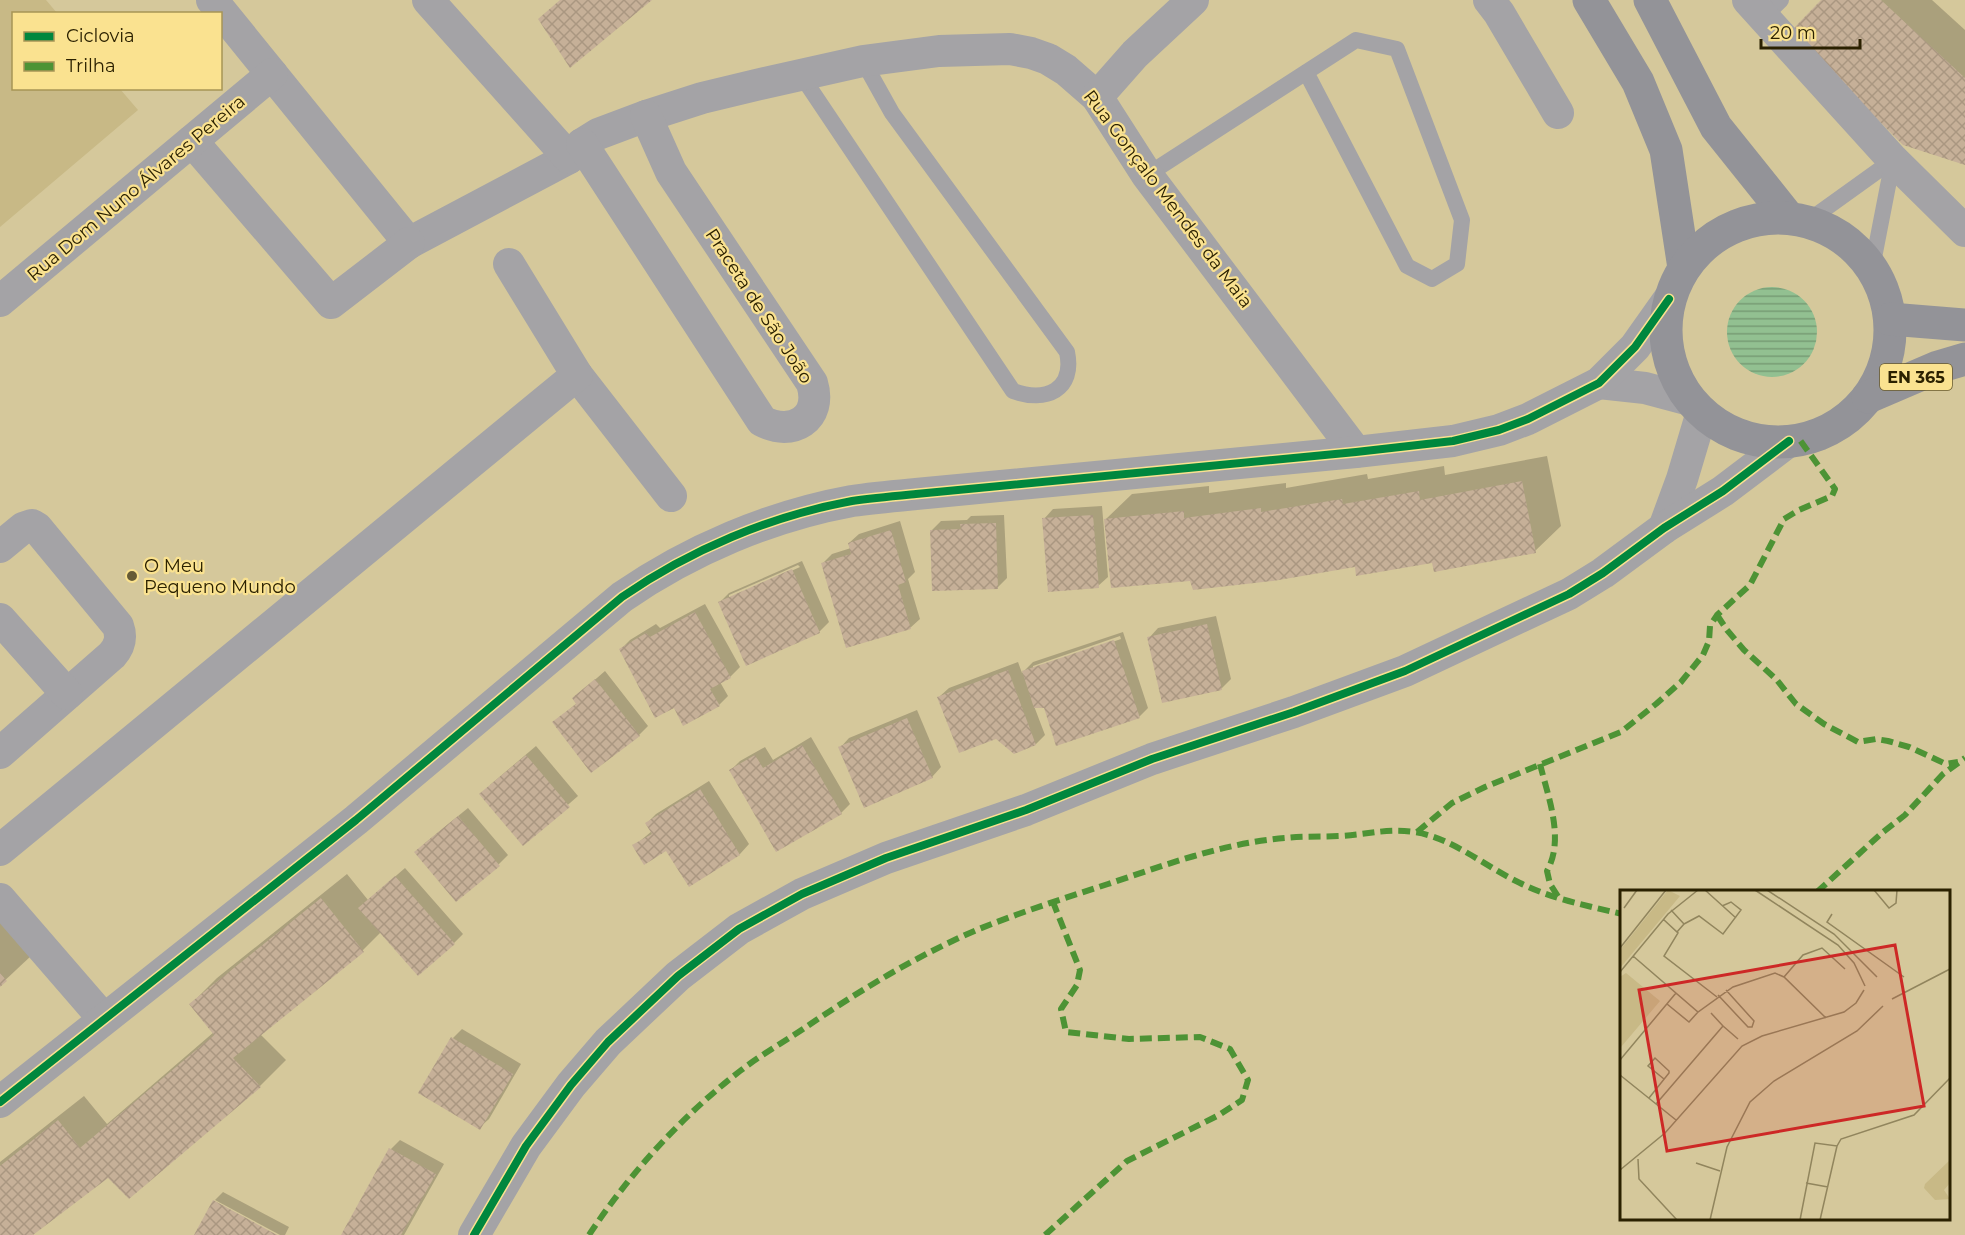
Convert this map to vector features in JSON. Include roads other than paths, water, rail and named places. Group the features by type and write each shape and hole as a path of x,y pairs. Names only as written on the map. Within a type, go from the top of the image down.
{"main road":[{"path":"1589,0 1638,82 1666,150 1684,268"},
{"path":"1650,0 1716,127 1798,219"},
{"path":"1758,219 1798,219 1832,231 1855,247 1872,268 1884,292 1890,319 1887,360 1868,397 1850,417 1826,432 1789,441 1758,440 1728,430 1696,406 1672,369 1665,334 1669,299 1684,268 1703,245 1729,228 1758,219"},
{"path":"1890,319 1965,325"},
{"name":"EN 365","path":"1868,397 1965,359"}],"street":[{"path":"212,0 222,12"},
{"path":"428,0 576,151"},
{"path":"1097,97 1135,54 1193,0"},
{"path":"1489,0 1499,12 1558,113"},
{"path":"1765,5 1893,160 1965,231"},
{"path":"222,12 409,243"},
{"name":"Rua Gonçalo Mendes da Maia","path":"192,141 331,303 409,243 576,151 598,134 646,116 702,98 863,61 939,51 1010,49 1031,52 1066,70 1097,97 1147,175 1356,452"},
{"name":"Rua Dom Nuno Álvares Pereira","path":"0,301 272,74"},
{"name":"Praceta de São João","path":"576,151 762,421 773,427 795,426 807,418 814,404 815,392 812,383 671,172 646,116"},
{"path":"508,264 577,375 671,496"},
{"path":"0,1102 103,1018 356,820 614,604 646,581 694,554 787,518 852,501 1356,452 1453,441 1499,430 1528,419 1599,383 1635,347 1669,299"},
{"path":"0,850 577,375"},
{"path":"1599,383 1645,388 1696,406 1682,479 1664,528"},
{"path":"474,1235 526,1146 593,1059 625,1025 678,976 739,929 802,894 886,858 1026,810 1152,759 1294,712 1405,671 1569,594 1603,573 1664,528 1723,491 1789,441"},
{"path":"0,547 23,528 32,525 37,528 118,626 120,638 117,649 0,753"},
{"path":"0,619 67,694"},
{"path":"0,899 103,1018"}],"lane":[{"path":"1147,175 1306,72 1356,40 1398,49 1462,220 1456,264 1432,279 1407,266 1306,72"},
{"path":"801,75 1013,391 1035,397 1047,395 1066,380 1070,364 1066,352 892,113 863,61"},
{"path":"1798,219 1893,160"},
{"path":"1872,268 1893,160"}],"place":[{"name":"O Meu Pequeno Mundo","path":"132,576"}]}
